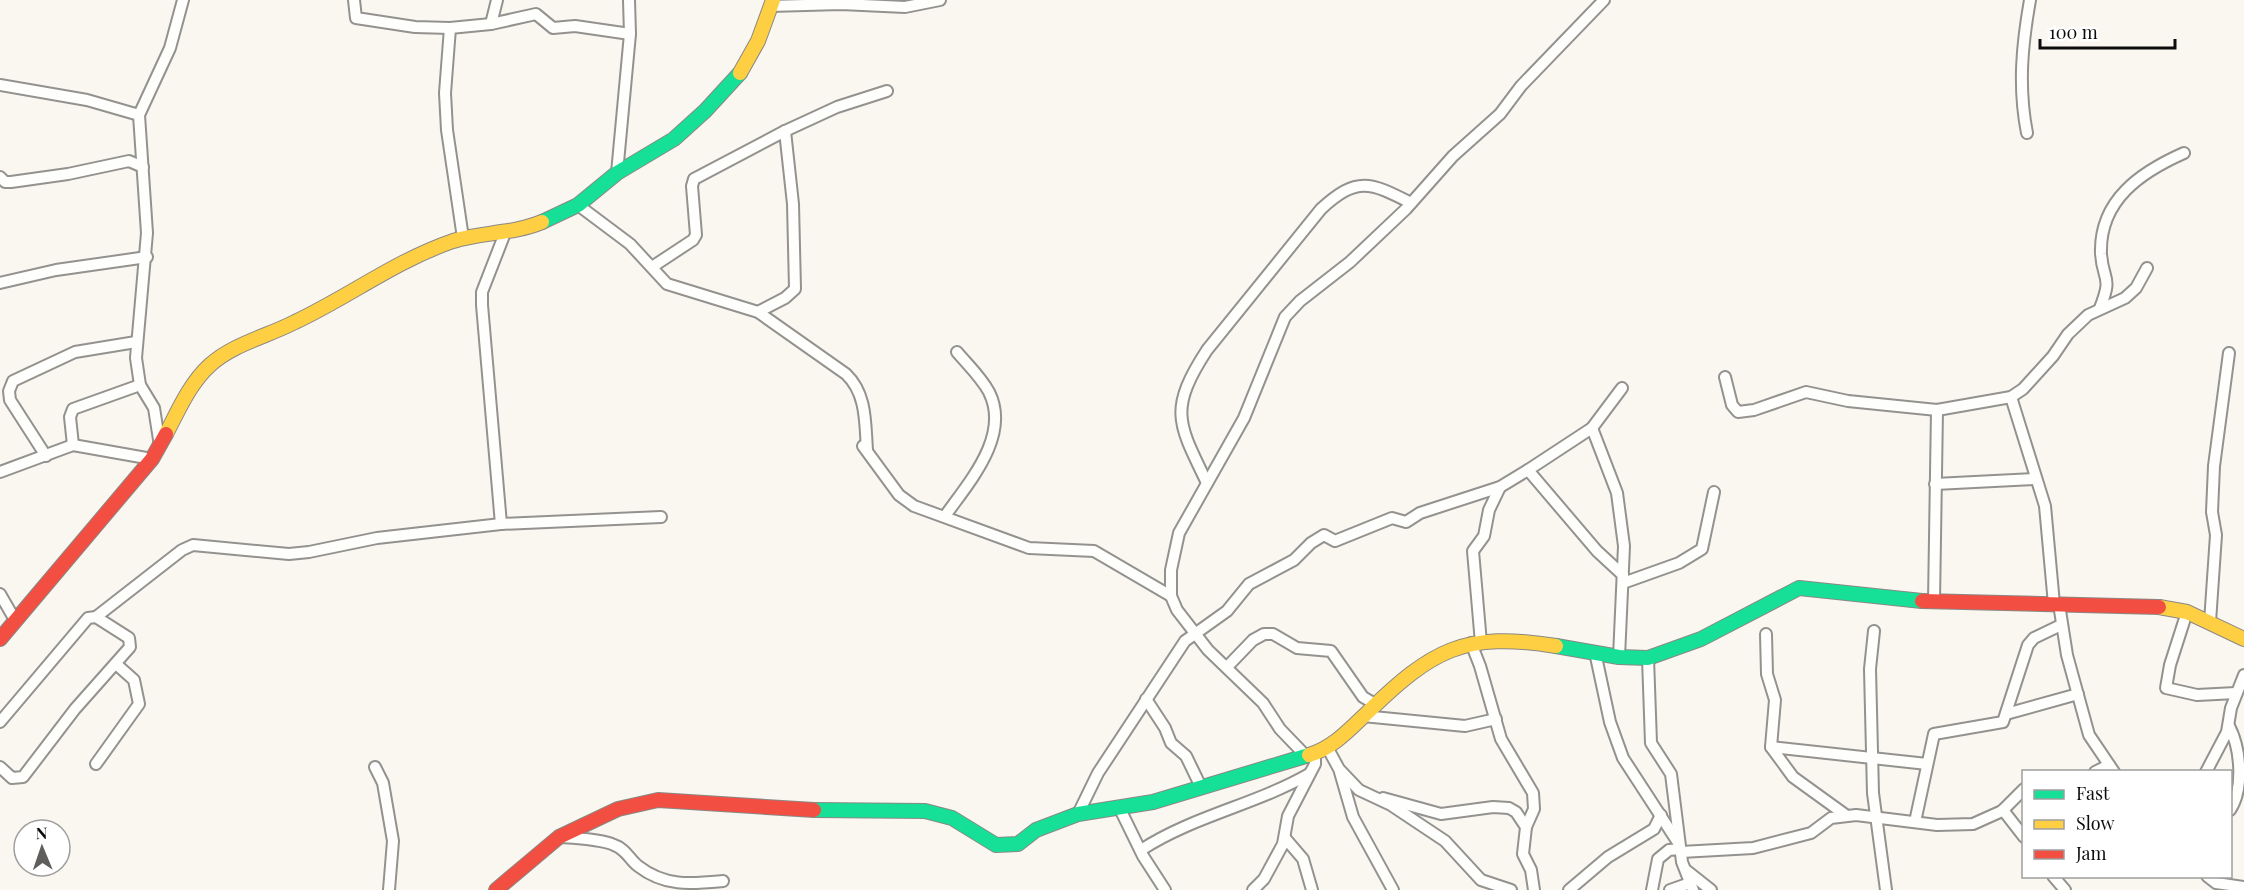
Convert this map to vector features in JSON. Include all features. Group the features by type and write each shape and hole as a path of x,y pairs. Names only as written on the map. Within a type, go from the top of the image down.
{"street":[{"path":"160,446 154,408 140,385 136,342 147,257 139,115 170,48 183,0"},
{"path":"354,0 356,18 415,27 450,28 491,24 536,14 553,28 575,26 630,34"},
{"path":"491,24 497,0"},
{"path":"617,173 630,34 629,0"},
{"path":"0,639 152,459 192,387 210,365 239,347 296,322 418,253 463,238 505,234 556,217 578,205 617,173 674,139 705,111 742,69 758,41 772,3 905,7 940,0"},
{"path":"1171,596 1171,570 1179,533 1256,393 1286,317 1300,301 1350,262 1411,204 1453,156 1500,114 1528,79 1604,0"},
{"path":"2027,133 2022,99 2021,66 2030,0"},
{"path":"450,28 445,93 447,130 463,238"},
{"path":"0,85 87,100 139,115"},
{"path":"652,267 693,240 696,235 692,186 694,179 785,131 837,107 887,91"},
{"path":"759,312 785,298 795,289 793,204 785,131"},
{"path":"2100,308 2108,281 2102,257 2102,246 2112,209 2127,186 2155,166 2184,153"},
{"path":"0,177 5,182 11,182 68,174 129,161 143,166"},
{"path":"1207,483 1181,429 1180,415 1181,400 1191,373 1207,350 1321,209 1340,191 1351,187 1373,186 1411,204"},
{"path":"578,205 630,244 673,287 759,312 853,381 863,401 864,447 899,495 914,506 1029,548 1094,551 1171,596 1194,633 1263,703 1280,729 1339,769 1359,790 1376,798 1444,841 1484,885 1511,890"},
{"path":"501,524 482,305 483,292 505,234"},
{"path":"0,283 56,270 147,257"},
{"path":"1725,376 1732,405 1738,412 1754,410 1806,392 1848,401 1937,410 2011,397 2023,389 2040,371 2067,334 2100,308 2125,298 2136,288 2147,268"},
{"path":"46,456 10,400 9,390 13,381 75,352 115,343 136,342"},
{"path":"945,516 982,462 991,444 995,418 990,393 957,352"},
{"path":"2210,622 2216,534 2212,512 2214,466 2229,353"},
{"path":"73,444 70,417 73,409 140,385"},
{"path":"1078,814 1098,773 1174,656 1194,633 1227,611 1249,584 1294,560 1311,543 1324,535 1335,541 1392,518 1406,522 1420,513 1500,487 1592,428 1622,388"},
{"path":"2011,397 2049,531 2056,604 2089,735 2111,768"},
{"path":"1934,602 1937,410"},
{"path":"1592,428 1617,493 1624,546 1619,657"},
{"path":"0,472 73,444 152,459"},
{"path":"1528,470 1623,579"},
{"path":"1935,484 2036,479"},
{"path":"1500,487 1489,510 1484,536 1473,550 1476,643 1506,748 1533,793 1534,810 1526,826 1523,854 1531,870 1534,890"},
{"path":"1623,579 1679,563 1702,549 1714,492"},
{"path":"0,722 88,618 96,617 182,550 194,545 299,553 377,538 501,524 661,517"},
{"path":"496,890 559,837 618,809 658,800 832,811 925,812 952,818 1000,846 1018,844 1036,830 1078,814 1153,802 1316,752 1436,655 1476,643 1528,643 1619,657 1648,658 1701,639 1798,588 1826,588 1900,601 2151,604 2187,612 2244,639"},
{"path":"0,594 15,620"},
{"path":"2187,612 2170,665 2166,688 2197,695 2236,693"},
{"path":"0,767 12,778 22,777 75,709 130,647 129,638 96,617"},
{"path":"1915,822 1934,734 1999,724 2006,714 2028,645 2034,638 2061,625"},
{"path":"1874,631 1870,669 1875,816 1886,890"},
{"path":"1227,668 1258,635 1273,634 1297,648 1331,651 1363,697 1375,704"},
{"path":"1766,634 1766,666 1774,699 1771,747 1793,777 1847,816"},
{"path":"1595,652 1619,749 1634,778 1661,815 1680,849"},
{"path":"1648,658 1651,743 1671,774 1680,849 1692,887 1670,890"},
{"path":"96,764 139,704 134,680 116,664"},
{"path":"2207,770 2229,726 2236,693 2244,675"},
{"path":"2006,714 2078,694"},
{"path":"1146,699 1165,728 1171,743 1186,756 1201,787"},
{"path":"1363,716 1465,726 1496,718"},
{"path":"2229,726 2238,745 2242,788 2237,802 2232,808"},
{"path":"1771,747 1927,764"},
{"path":"1253,890 1264,879 1285,838 1288,816 1315,764 1316,752"},
{"path":"375,767 383,783 393,841 389,890"},
{"path":"1339,769 1353,817 1393,890"},
{"path":"1141,850 1175,829 1238,808 1310,774"},
{"path":"1652,890 1658,859 1669,850 1753,848 1811,832 1831,818 1847,816 1875,816 1915,822 1973,825 2003,810 2022,791"},
{"path":"1376,798 1400,801 1446,814 1467,810 1509,808 1521,816 1526,826"},
{"path":"1120,809 1141,850 1166,890"},
{"path":"2003,810 2022,834"},
{"path":"1569,890 1608,857 1654,829 1661,815"},
{"path":"559,837 615,845 628,853 637,866 666,882 680,884 723,881"},
{"path":"1285,838 1304,859 1312,890"},
{"path":"1685,868 1711,890"},
{"path":"2055,878 2065,890"},
{"path":"2210,878 2216,883 2244,887"}],"traffic: fast":[{"path":"542,222 578,205 617,173 674,139 705,111 740,73"},
{"path":"1556,646 1619,657 1648,658 1701,639 1799,588 1922,601"},
{"path":"814,810 925,811 952,818 996,845 1018,844 1036,830 1078,814 1153,802 1309,755"}],"traffic: slow":[{"path":"740,73 758,41 773,0"},
{"path":"166,434 196,380 210,365 229,351 315,312 432,249 464,238 520,229 542,222"},
{"path":"2159,607 2187,612 2244,639"},
{"path":"1309,755 1326,748 1341,737 1411,673 1452,650 1497,641 1556,646"}],"traffic: jam":[{"path":"0,639 152,459 166,434"},
{"path":"1922,601 2159,607"},
{"path":"496,890 559,837 618,809 658,800 814,810"}]}
